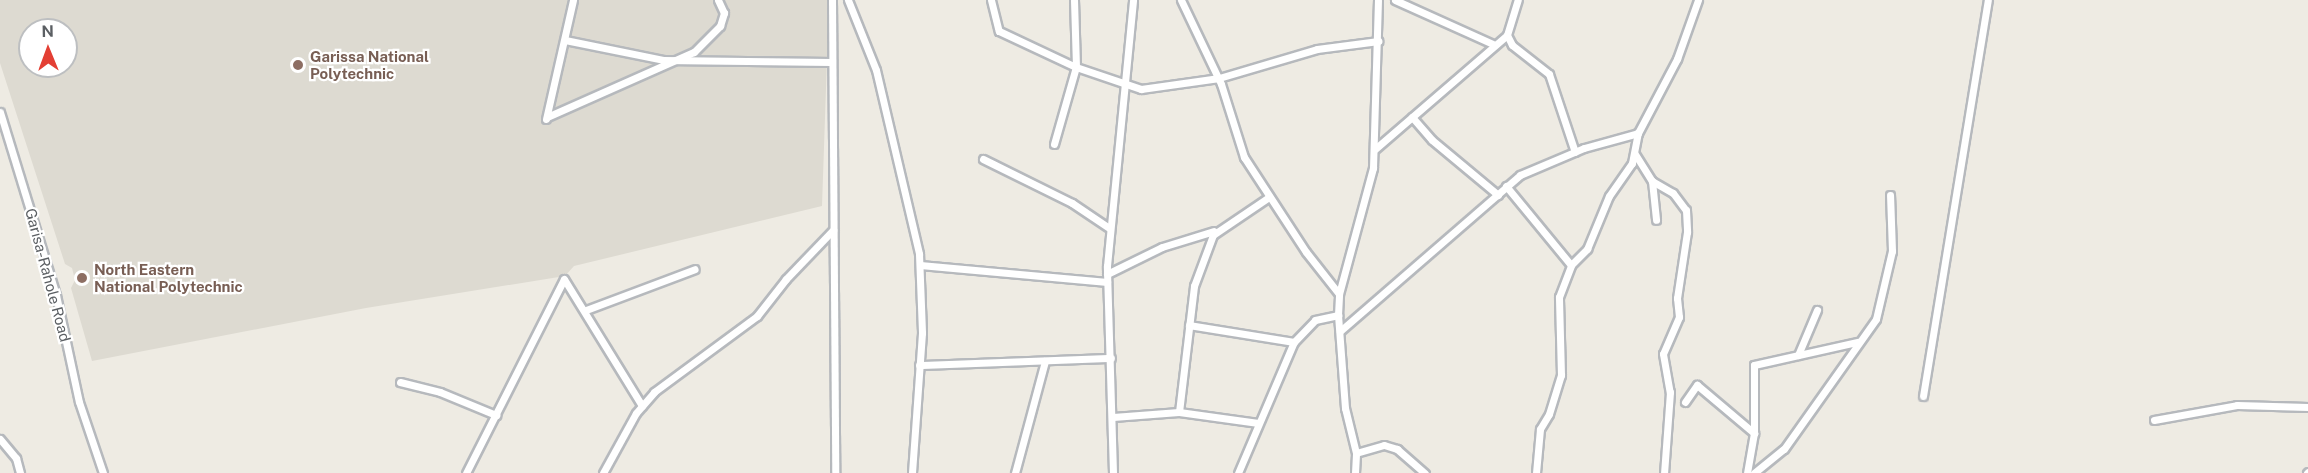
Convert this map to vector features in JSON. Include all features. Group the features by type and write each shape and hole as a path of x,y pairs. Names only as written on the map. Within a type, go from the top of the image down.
{"street":[{"path":"573,0 546,118 694,52 720,26 724,13 718,0"},
{"path":"832,0 835,473"},
{"path":"848,0 876,70 920,265 922,333 912,473"},
{"path":"991,0 999,31 1076,67 1141,89 1219,78 1317,49 1378,42"},
{"path":"1054,144 1076,67 1074,0"},
{"path":"1113,473 1107,278 1109,228 1118,129 1127,86 1133,0"},
{"path":"1181,0 1219,78 1244,157 1269,197 1339,294"},
{"path":"1355,473 1356,453 1345,408 1338,315 1339,294 1375,148 1378,0"},
{"path":"1395,0 1493,44"},
{"path":"1375,148 1493,44 1507,35 1518,0"},
{"path":"1536,473 1540,429 1561,375 1559,297 1571,265 1587,249 1609,195 1635,154 1638,133 1677,59 1698,0"},
{"path":"1923,396 1988,0"},
{"path":"1507,35 1512,45 1549,74 1575,152"},
{"path":"565,40 675,60 831,62"},
{"name":"Garisa-Rahole Road","path":"0,112 56,295 79,402 103,473"},
{"path":"1412,117 1432,140 1498,195"},
{"path":"1340,331 1520,175 1575,152 1638,133"},
{"path":"1635,154 1652,181 1656,220"},
{"path":"983,159 1072,203 1109,228"},
{"path":"1652,181 1673,193 1686,210 1687,232 1678,289 1678,317 1663,354 1670,392 1664,473"},
{"path":"1506,186 1571,265"},
{"path":"1754,473 1784,449 1857,342 1876,319 1892,251 1890,195"},
{"path":"920,265 1107,278 1162,247 1214,231 1269,197"},
{"path":"603,473 642,406 681,370 757,316 786,279 833,230"},
{"path":"1179,412 1194,286 1214,231"},
{"path":"586,310 695,269"},
{"path":"466,473 564,279 586,310 615,366 642,406"},
{"path":"1798,355 1817,310"},
{"path":"1238,473 1294,342 1315,320 1338,315"},
{"path":"1189,325 1294,342"},
{"path":"1746,473 1754,433 1754,365 1857,342"},
{"path":"919,365 1111,358"},
{"path":"1015,473 1045,361"},
{"path":"400,382 440,392 496,415"},
{"path":"1685,402 1697,385 1754,433"},
{"path":"2154,420 2236,405 2308,407"},
{"path":"1113,417 1179,412 1258,423"},
{"path":"0,438 16,458 20,473"},
{"path":"1356,453 1384,445 1397,449 1425,473"}],"shaded area":[{"path":"0,0 829,0 822,206 574,266 565,276 366,308 92,361 71,288 75,280 72,268 65,264 0,63"}],"place":[{"name":"Garissa National Polytechnic","path":"298,65"},
{"name":"North Eastern National Polytechnic","path":"82,278"}]}
